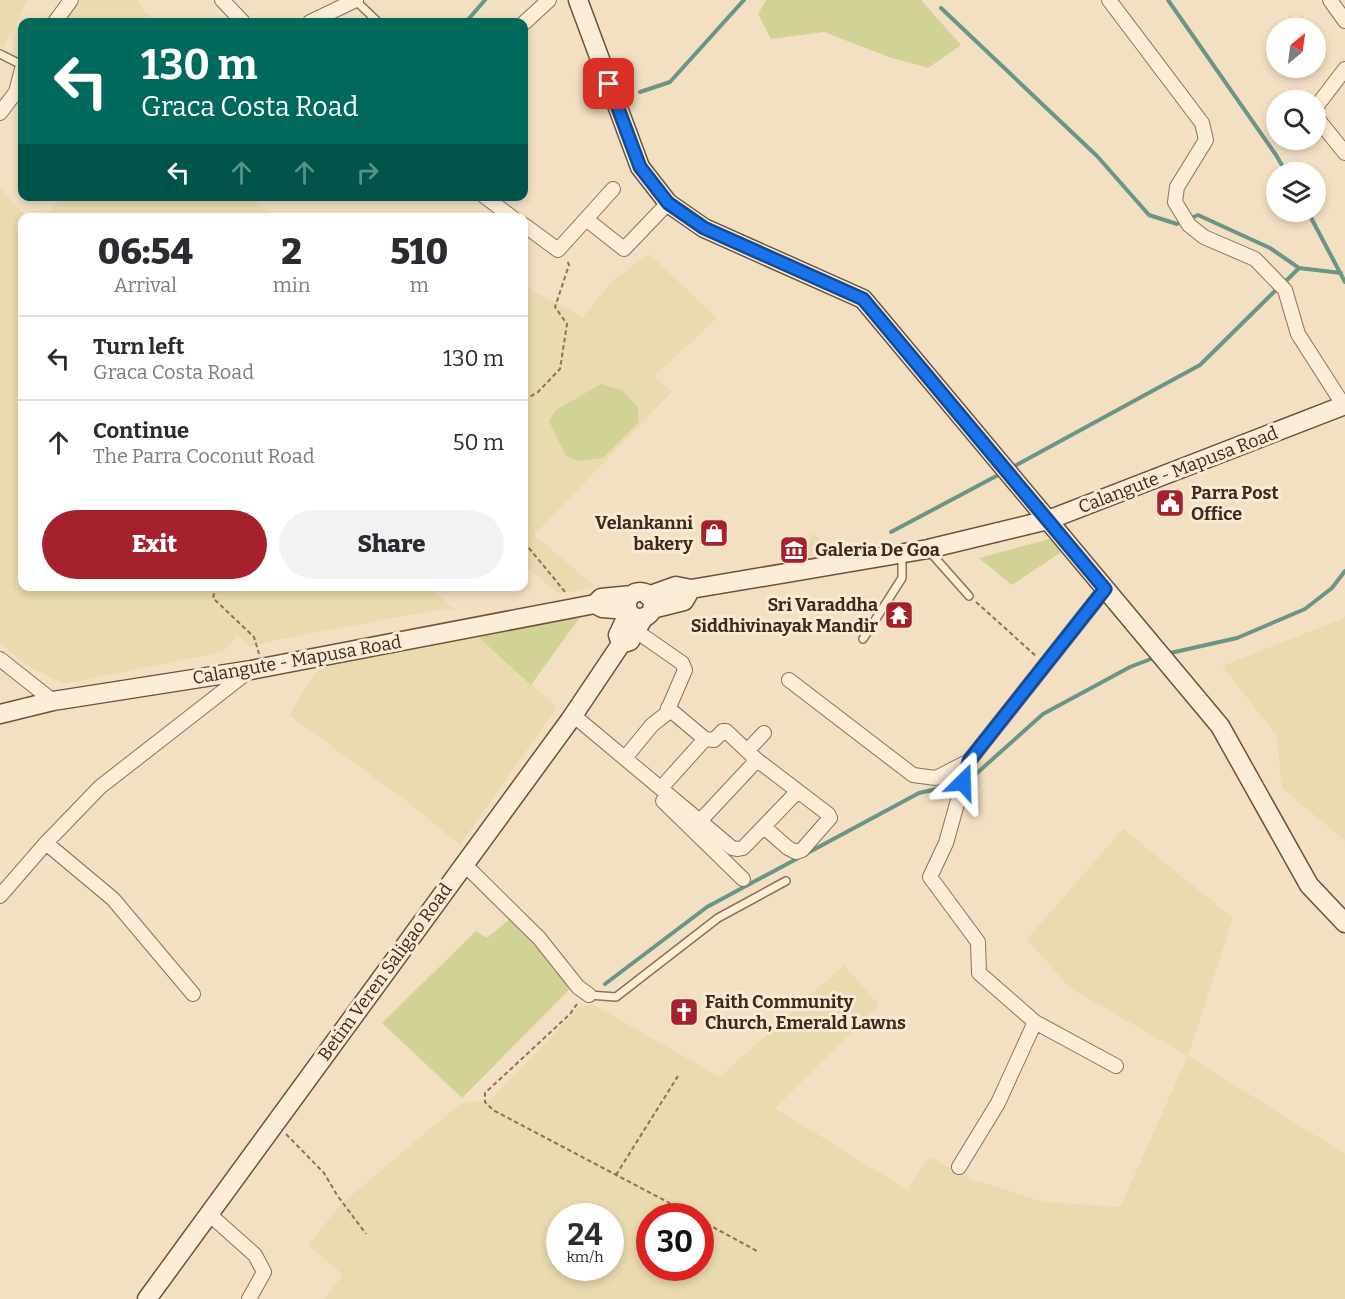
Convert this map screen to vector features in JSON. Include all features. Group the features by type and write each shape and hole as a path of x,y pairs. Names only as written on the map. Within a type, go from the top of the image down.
{"main road":[{"path":"578,0 640,167 668,203 704,228 863,299 1220,726 1308,885 1345,923"},
{"name":"Calangute - Mapusa Road","path":"0,714 52,701 257,669 586,605 638,610 676,586 691,589 928,549 1048,520 1344,406"},
{"name":"Betim Veren Saligao Road","path":"147,1299 571,717 621,644 618,635 638,610"}],"street":[{"path":"58,18 71,0"},
{"path":"222,0 239,18"},
{"path":"318,18 355,0"},
{"path":"528,19 549,0"},
{"path":"1109,0 1202,123 1206,140 1177,187 1175,202 1189,225 1204,237 1255,259 1284,290 1298,334 1344,406"},
{"path":"1330,0 1345,21"},
{"path":"1326,94 1345,69"},
{"path":"0,113 18,96"},
{"path":"1326,129 1345,153"},
{"path":"528,228 558,250 613,189"},
{"path":"491,201 506,213"},
{"path":"586,219 624,249 668,203"},
{"path":"1105,589 969,761 946,843 930,877 978,942 979,973 1035,1022 1116,1066"},
{"path":"625,758 652,725 663,718 684,675 684,666 638,610"},
{"path":"0,659 52,701"},
{"path":"0,896 46,843 100,788 257,669"},
{"path":"789,680 913,775 936,778 969,761"},
{"path":"668,708 705,739 714,740 726,731 830,818 802,850 796,852 792,852 764,827"},
{"path":"571,717 625,758 732,848 743,848 797,792"},
{"path":"571,717 665,802 743,879"},
{"path":"700,821 752,755 764,733"},
{"path":"661,788 705,739"},
{"path":"46,843 113,899 193,994"},
{"path":"464,864 539,938 578,987 589,995"},
{"path":"959,1167 998,1103 1035,1022"},
{"path":"209,1214 255,1255 264,1272 249,1299"}],"lane":[{"path":"355,0 374,18"},
{"path":"0,54 18,65"},
{"path":"928,549 969,596"},
{"path":"863,639 902,578 902,554"},
{"path":"589,995 616,997 718,918 786,881"}],"path":[{"path":"528,398 538,392 560,369 567,324 555,307 569,266 562,245"},
{"path":"528,546 586,605"},
{"path":"215,591 213,598 254,637 257,669"},
{"path":"969,596 1045,665"},
{"path":"589,995 580,999 570,1014 485,1093 485,1102 492,1110 669,1203"},
{"path":"616,1175 678,1076"},
{"path":"275,1123 324,1173 366,1234"},
{"path":"714,1228 757,1251"}],"shaded area":[{"path":"0,0 28,0 3,48 0,46"},
{"path":"81,0 136,0 152,18 67,18"},
{"path":"0,188 23,213 18,213 18,591 434,591 455,610 436,610 250,647 237,635 223,652 64,684 27,665 0,644"},
{"path":"59,201 254,201 271,213 47,213"},
{"path":"649,254 717,318 654,376 672,392 534,535 596,587 559,594 528,568 528,288 583,317 612,281"},
{"path":"813,533 836,556 802,562"},
{"path":"1345,616 1345,841 1282,788 1277,736 1222,666"},
{"path":"475,634 557,707 460,845 406,801 289,715 319,667"},
{"path":"1123,829 1233,918 1188,1056 1070,988 1027,939"},
{"path":"844,965 879,1005 775,1108 907,1190 930,1157 968,1178 1044,1202 1120,1207 1188,1056 1345,1154 1345,1299 324,1299 343,1275 308,1245 341,1204 461,1103 491,1100 581,1005 592,1004 720,1077"}],"green space":[{"path":"766,0 921,0 961,45 928,68 889,57 824,32 771,39 758,14"},
{"path":"601,384 623,391 638,408 638,423 603,458 579,461 566,456 549,421 556,410"},
{"path":"1049,539 1063,551 1012,585 979,558"},
{"path":"580,617 531,685 475,634"},
{"path":"511,918 571,988 462,1098 382,1023 476,931 487,938"}],"waterway":[{"path":"469,18 485,0"},
{"path":"640,92 670,82 744,0"},
{"path":"1168,0 1280,162"},
{"path":"941,8 1097,156 1149,215 1177,224 1182,222"},
{"path":"1189,219 1198,215 1270,248 1299,268 1341,273"},
{"path":"1313,222 1345,282"},
{"path":"1284,283 1299,268"},
{"path":"1011,468 1200,365 1278,288"},
{"path":"891,532 1002,473"},
{"path":"1166,654 1237,638 1305,609 1332,588 1345,571"},
{"path":"967,782 1043,714 1130,667 1156,657"},
{"path":"605,984 707,907 919,793 959,784"}],"place":[{"name":"Parra Post Office","path":"1170,503"},
{"name":"Velankanni bakery","path":"714,533"},
{"name":"Galeria De Goa","path":"794,550"},
{"name":"Sri Varaddha Siddhivinayak Mandir","path":"899,615"},
{"name":"Faith Community Church, Emerald Lawns","path":"684,1012"}],"route":[{"path":"609,84 640,167 668,203 704,228 863,299 1105,589 969,761 963,782"}]}
